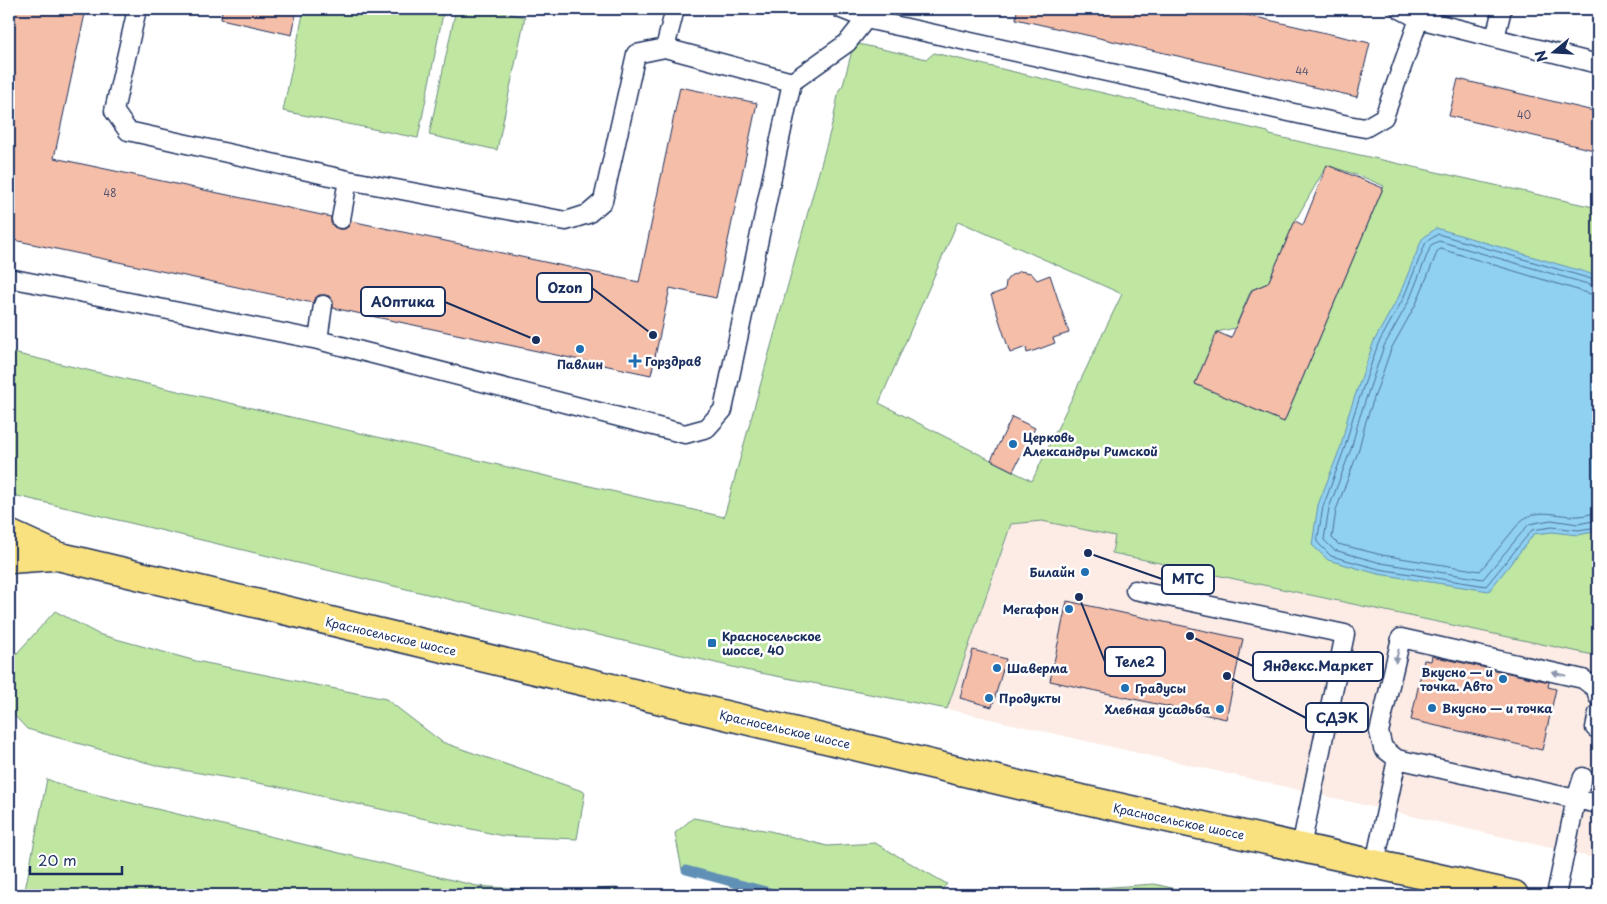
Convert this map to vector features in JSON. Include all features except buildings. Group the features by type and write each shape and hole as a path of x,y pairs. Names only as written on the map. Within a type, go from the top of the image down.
{"highway":[{"name":"Красносельское шоссе","path":"9,534 57,556 1023,786 1514,895"},
{"name":"Красносельское шоссе","path":"9,559 57,556"}],"lane":[{"path":"137,9 114,111 128,131 348,180 566,221 588,214 603,201 636,54 665,48 792,82"},
{"path":"665,48 675,9"},
{"path":"841,9 866,19 1365,128 1384,117 1419,19"},
{"path":"1400,9 1419,19 1598,64"},
{"path":"1495,38 1502,9"},
{"path":"9,278 318,340 685,434 707,428 723,410 792,82 847,44 866,19"},
{"path":"341,219 348,180"},
{"path":"318,340 323,305"},
{"path":"1135,590 1345,634 1300,847"},
{"path":"1598,697 1596,689 1583,679 1401,638 1379,732 1383,748 1397,759 1598,804"},
{"path":"1375,863 1397,759"},
{"path":"1556,895 1576,799 1583,777"}],"shaded area":[{"path":"1015,515 1116,536 1112,554 1598,656 1598,859 947,709"}],"green space":[{"path":"304,9 444,9 418,138 283,111"},
{"path":"456,9 487,9 525,17 497,150 429,135"},
{"path":"854,43 927,59 934,53 1268,132 1270,135 1598,208 1598,656 1112,553 1115,536 1042,521 1011,524 947,709 745,670 9,494 9,352 724,517 833,121 839,90 843,85","holes":["1327,165 1384,186 1284,422 1195,384 1217,332 1235,328 1251,290 1268,283 1295,221","958,221 1122,294 1032,481 879,403"]},
{"path":"55,611 98,634 196,661 386,699 442,742 585,792 577,839 503,836 275,786 159,766 27,729 9,710 9,662"},
{"path":"47,779 69,788 477,886 557,892 617,888 615,895 24,895"},
{"path":"693,818 770,831 827,846 875,843 947,884 937,895 758,895 682,870 675,833"},
{"path":"1154,884 1203,895 1016,895 1016,894"}],"water":[{"path":"1436,228 1598,276 1598,531 1578,535 1552,532 1534,534 1489,591 1378,574 1328,560 1312,545 1318,505 1341,446 1348,416 1374,341 1399,296 1422,239"}],"waterway":[{"path":"686,870 781,895"}],"place":[{"name":"Ozon","path":"653,335"},
{"name":"АОптика","path":"536,340"},
{"name":"Павлин","path":"580,349"},
{"name":"Горздрав","path":"635,361"},
{"name":"Церковь Александры Римской","path":"1013,444"},
{"name":"МТС","path":"1088,553"},
{"name":"Билайн","path":"1085,572"},
{"name":"Теле2","path":"1079,597"},
{"name":"Мегафон","path":"1069,609"},
{"name":"Яндекс.Маркет","path":"1190,636"},
{"name":"Красносельское шоссе, 40","path":"712,643"},
{"name":"Шаверма","path":"997,668"},
{"name":"СДЭК","path":"1227,676"},
{"name":"Вкусно — и точка. Авто","path":"1503,679"},
{"name":"Градусы","path":"1125,688"},
{"name":"Продукты","path":"989,698"},
{"name":"Вкусно — и точка","path":"1432,708"},
{"name":"Хлебная усадьба","path":"1220,709"}]}
